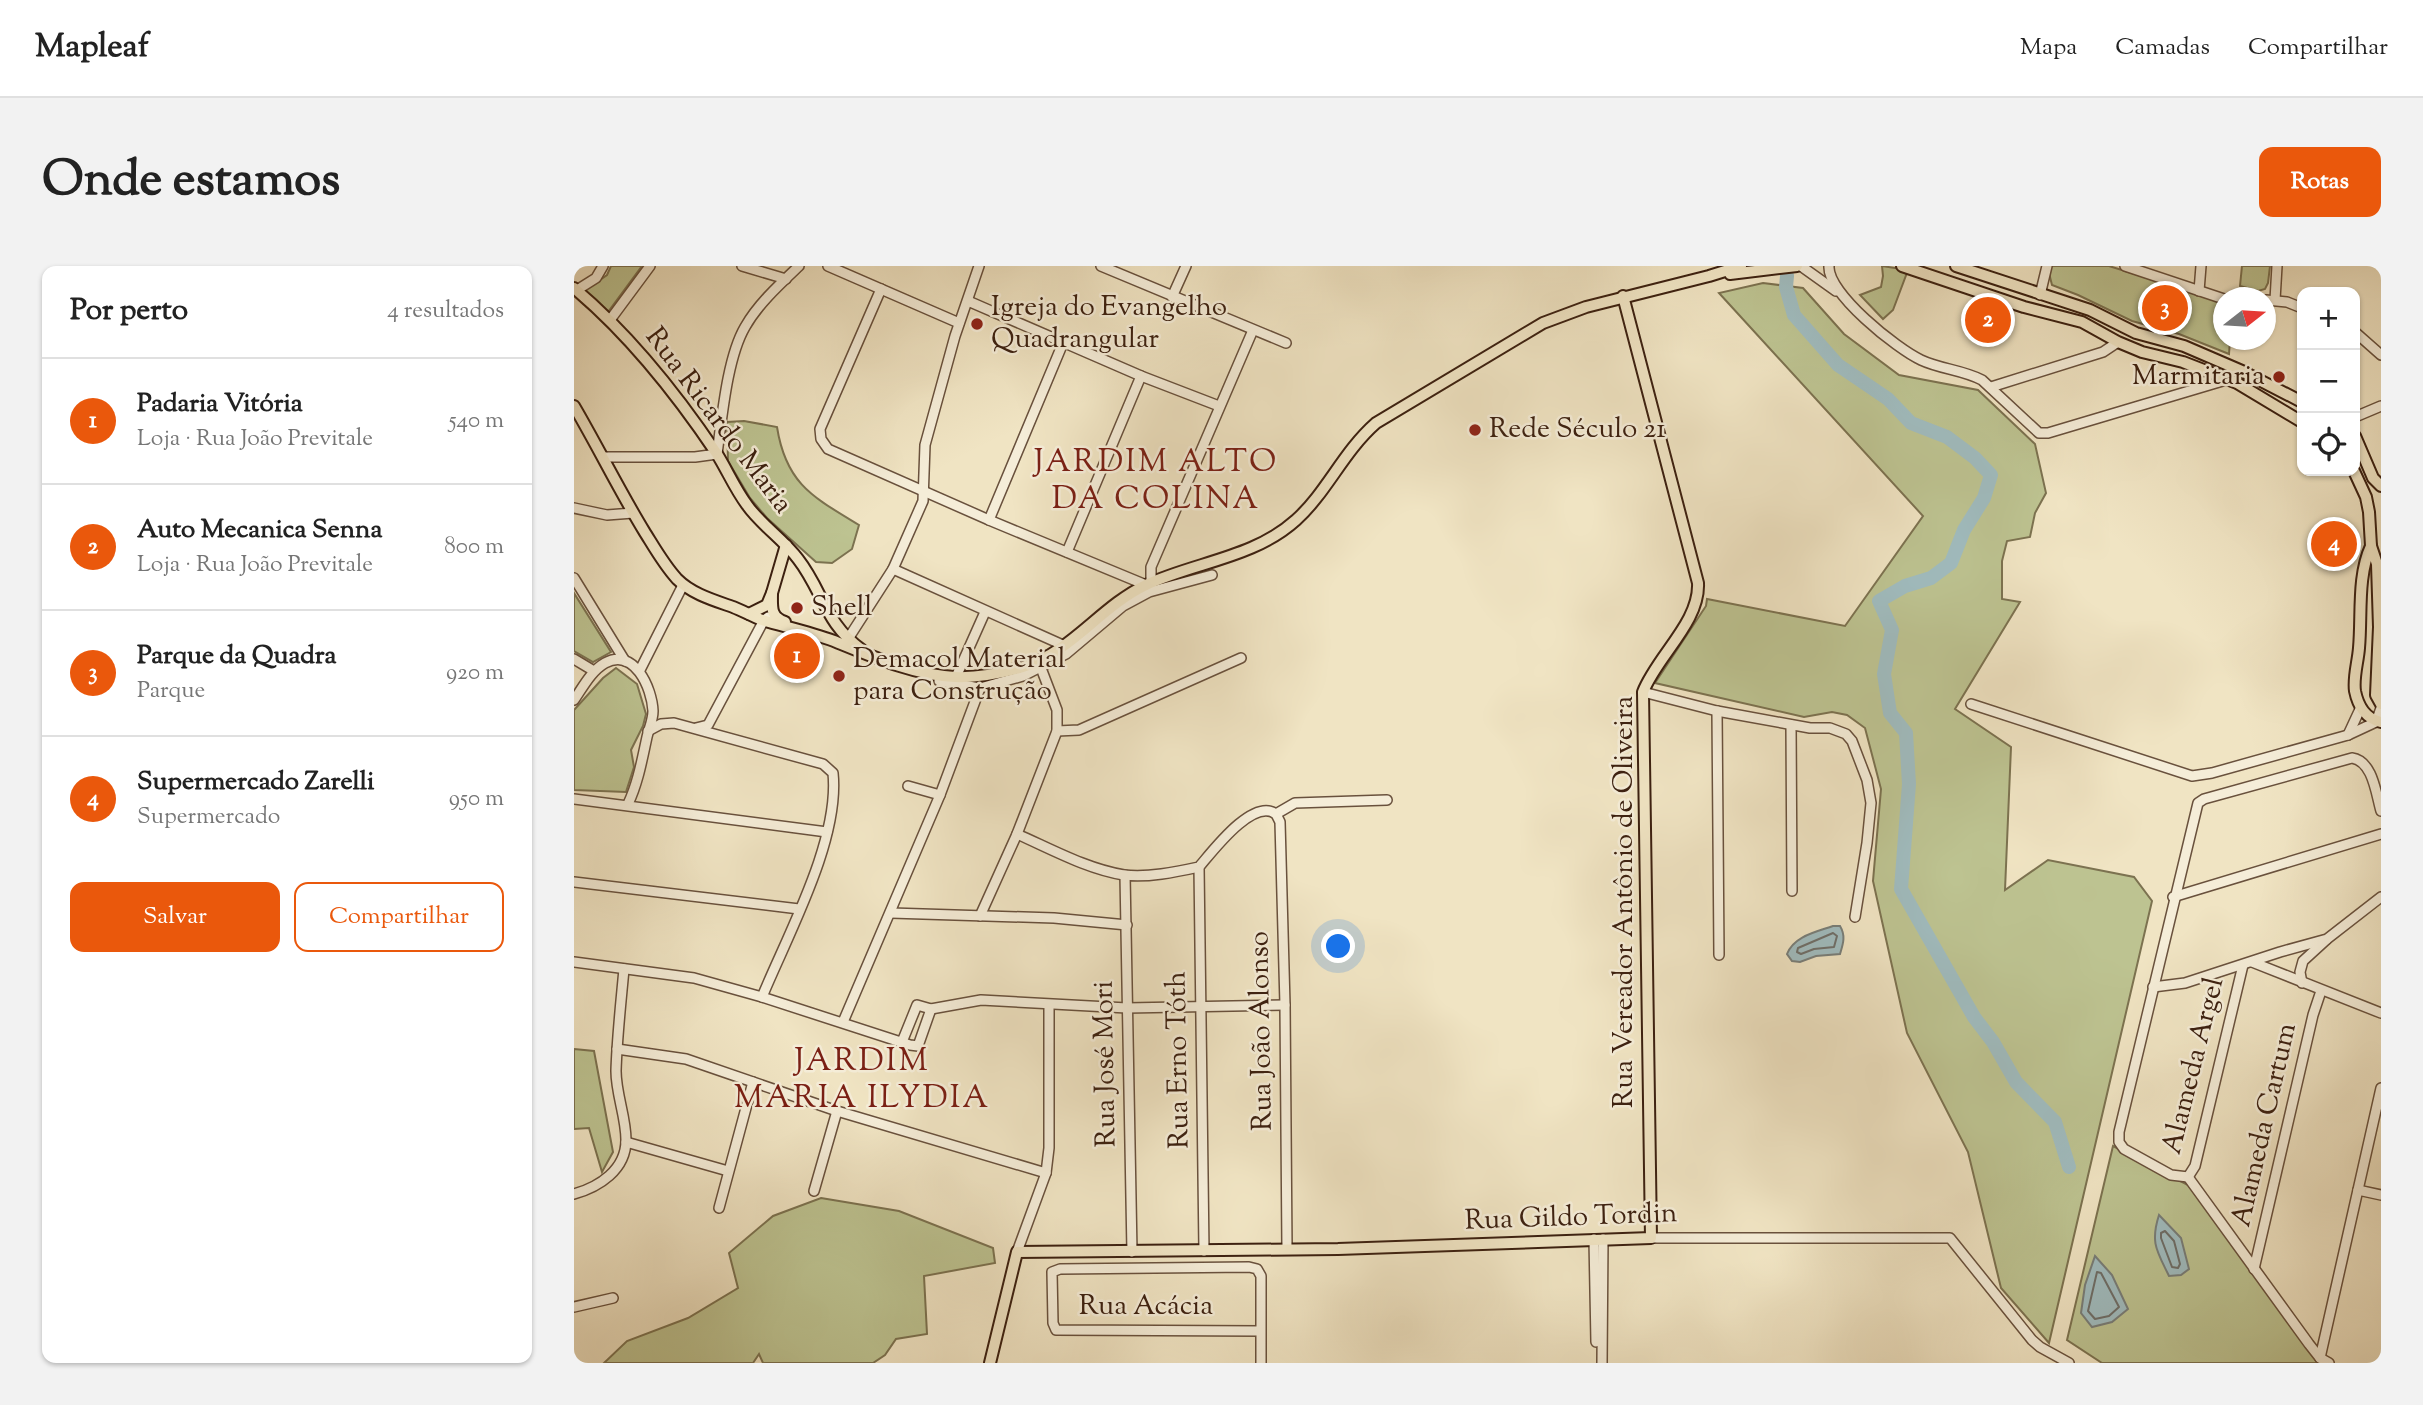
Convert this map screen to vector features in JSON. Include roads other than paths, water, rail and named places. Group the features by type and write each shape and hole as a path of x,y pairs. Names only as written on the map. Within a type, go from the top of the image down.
{"main road":[{"path":"768,616 812,630 824,629 869,654 899,665 956,677 998,673 1039,662 1065,646 1119,601 1148,584 1215,562 1266,540 1294,522 1359,438 1386,416 1543,323 1623,296 1741,266"},
{"path":"1709,276 1799,266"},
{"path":"1902,266 2024,307 2082,322 2142,352 2183,362 2237,383 2297,419"},
{"path":"1956,266 2090,310 2136,333 2184,346 2242,371 2297,399"},
{"name":"Rua Ricardo Maria","path":"575,289 610,320 660,376 717,454 747,505 798,559 813,582 840,636"},
{"name":"Rua Vereador Antônio de Oliveira","path":"1623,296 1699,583 1695,609 1648,679 1643,692 1651,1238"},
{"path":"574,406 633,513 660,556 683,584 709,599 749,614 768,616 840,636"},
{"path":"2360,448 2373,478 2381,486"},
{"path":"2356,476 2366,497 2371,546 2377,565 2379,627 2376,695 2381,706"},
{"path":"2366,497 2381,492"},
{"path":"749,614 767,605 786,545"},
{"path":"2371,546 2363,580 2354,681 2355,694 2365,715 2379,722"},
{"path":"768,616 772,593"},
{"name":"Rua Gildo Tordin","path":"1017,1252 1204,1251 1651,1238"},
{"path":"990,1363 1017,1252"}],"street":[{"path":"575,289 596,278 603,266"},
{"path":"610,320 650,266"},
{"path":"742,266 786,279"},
{"path":"603,457 695,457 717,454 738,341 755,313 799,266"},
{"path":"828,266 960,323"},
{"path":"840,636 868,609 893,569 915,524 925,492 925,445 979,266"},
{"path":"1101,266 1286,343"},
{"path":"1172,297 1186,266"},
{"path":"1799,266 1843,296 1911,355 1925,362 1973,376 1991,387 2034,430 2043,434 2226,380"},
{"path":"1829,266 1831,279 1843,296"},
{"path":"2040,295 2047,266"},
{"path":"2126,266 2213,295"},
{"path":"2199,291 2201,266"},
{"path":"2273,287 2277,266"},
{"path":"881,289 820,429 821,439 828,449 989,520 1148,584 1151,567 1253,330"},
{"path":"968,301 1219,407"},
{"path":"2276,302 2297,308"},
{"path":"2360,336 2381,355"},
{"path":"1991,387 2103,352 2118,342"},
{"path":"989,520 1063,343"},
{"path":"1067,552 1142,376"},
{"path":"2360,415 2381,406"},
{"path":"574,508 607,515 633,513"},
{"path":"893,569 1065,646"},
{"path":"939,681 980,688 1023,676 1066,654 1123,606 1149,592 1212,575"},
{"path":"574,578 625,661 640,670 652,701 653,715 635,789 628,804"},
{"path":"640,670 683,584"},
{"path":"956,677 985,612"},
{"path":"689,728 708,724 768,616"},
{"path":"1057,731 1079,730 1241,658"},
{"path":"574,659 594,671"},
{"path":"574,700 594,671 611,661 625,661"},
{"path":"981,916 1017,834 1057,731 1057,710 1041,668"},
{"path":"843,1023 940,795 980,688"},
{"path":"1643,692 1717,711 1810,728 1830,728 1846,734 1852,741 1867,780 1871,803 1855,917"},
{"path":"1971,704 2192,776 2212,773 2348,735 2379,722 2381,706"},
{"path":"2348,735 2361,707"},
{"path":"1717,711 1719,955"},
{"path":"649,731 661,724 674,723 823,764 833,773 834,789 823,853 762,997"},
{"path":"1791,725 1792,891"},
{"path":"2324,1360 2309,1344 2188,1177 2182,1178 2164,1171 2130,1153 2119,1142 2119,1132 2197,803 2352,758 2364,763 2368,770 2381,811"},
{"path":"908,786 940,795"},
{"path":"574,799 827,832"},
{"path":"1017,834 1078,860 1125,875 1181,871 1199,867 1232,829 1248,817 1264,810 1276,814 1296,803 1387,800"},
{"name":"Rua João Alonso","path":"1276,814 1280,822 1285,1005 1287,1249"},
{"path":"2173,897 2381,834"},
{"name":"Rua Erno Tóth","path":"1199,867 1204,1251"},
{"name":"Rua José Mori","path":"1125,875 1132,1252"},
{"path":"574,882 799,909"},
{"path":"2302,984 2302,961 2381,897"},
{"path":"891,913 1054,918 1127,925"},
{"path":"2153,986 2177,984 2327,939"},
{"path":"574,962 694,978 918,1046 931,1009"},
{"path":"2247,964 2380,1011"},
{"name":"Alameda Argel","path":"2188,1177 2195,1166 2247,964"},
{"path":"574,1194 598,1186 610,1177 620,1162 626,1142 616,1075 624,968"},
{"name":"Alameda Cartum","path":"2254,1269 2321,990"},
{"path":"902,1042 917,1005 931,1009 981,1000 1128,1008 1285,1005"},
{"path":"1017,1252 1046,1173 1051,1124 1049,1005"},
{"path":"617,1049 686,1059 837,1111 1046,1173"},
{"path":"719,1208 753,1082"},
{"path":"2324,1360 2325,1330 2381,1088"},
{"path":"814,1191 837,1111"},
{"path":"626,1142 727,1171"},
{"path":"2358,1191 2381,1195"},
{"name":"Rua Gildo Tordin","path":"1651,1238 1950,1238 2032,1340 2069,1363"},
{"path":"1599,1239 1599,1363"},
{"name":"Rua Acácia","path":"1060,1269 1257,1269 1261,1276 1261,1331 1056,1330 1053,1323 1052,1272 1060,1269"},
{"path":"574,1307 613,1298"},
{"path":"1261,1331 1261,1363"}],"water":[{"path":"1833,926 1840,926 1843,933 1840,954 1816,956 1800,962 1792,961 1787,954 1795,943"},
{"path":"2159,1215 2181,1238 2189,1269 2181,1275 2169,1276 2158,1253 2155,1233"},
{"path":"2095,1256 2112,1275 2128,1309 2112,1322 2092,1327 2081,1313 2085,1285"}],"waterway":[{"path":"1787,276 1786,287 1794,315 1838,365 1888,399 1911,423 1947,437 1975,458 1991,475 1984,498 1964,530 1951,563 1931,578 1905,586 1879,601 1892,630 1884,674 1890,713 1906,733 1909,784 1901,889 1974,1017 1993,1042 2016,1082 2055,1122 2069,1167"}],"place":[{"name":"Parque da Quadra","path":"2165,308"},
{"name":"Auto Mecanica Senna","path":"1988,320"},
{"name":"Igreja do Evangelho Quadrangular","path":"977,324"},
{"name":"Marmitaria","path":"2279,377"},
{"name":"Rede Século 21","path":"1475,430"},
{"name":"Supermercado Zarelli","path":"2334,544"},
{"name":"Shell","path":"797,608"},
{"name":"Padaria Vitória","path":"797,656"},
{"name":"Demacol Material para Construção","path":"839,676"}],"district":[{"name":"JARDIM ALTO DA COLINA","path":"1156,482"},
{"name":"JARDIM MARIA ILYDIA","path":"862,1080"}]}
